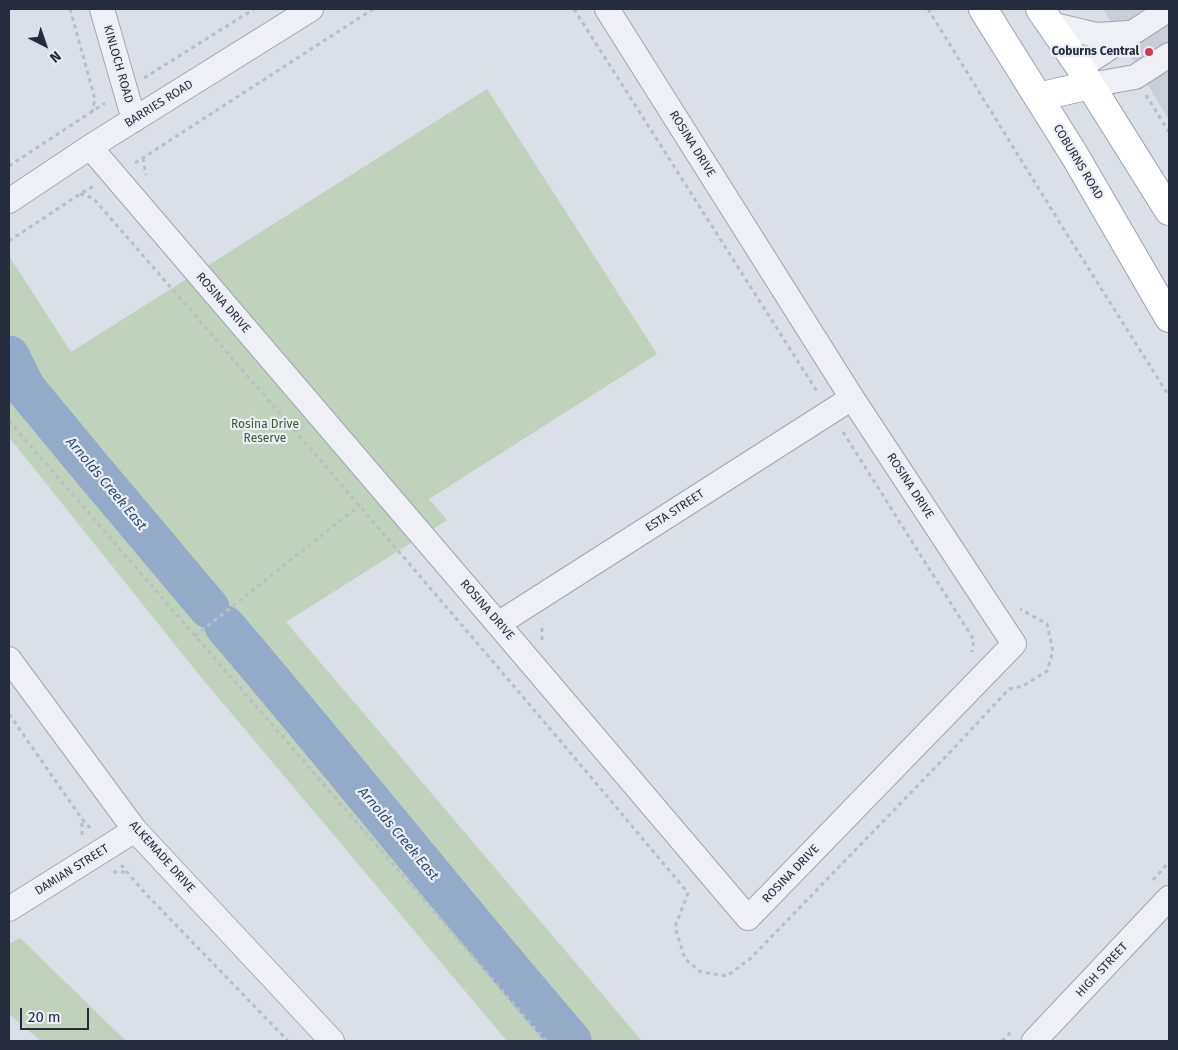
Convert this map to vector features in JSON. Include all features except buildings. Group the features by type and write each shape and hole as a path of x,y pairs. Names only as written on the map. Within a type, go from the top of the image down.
{"main road":[{"name":"COBURNS ROAD","path":"983,9 1074,156 1169,318"},
{"path":"1045,16 1168,208"},
{"path":"1038,97 1085,76"}],"street":[{"name":"KINLOCH ROAD","path":"102,9 134,120"},
{"name":"BARRIES ROAD","path":"9,201 90,147 311,9"},
{"name":"ROSINA DRIVE","path":"90,147 381,488 506,619 748,918 1014,644 852,398 607,9"},
{"path":"1085,76 1169,9"},
{"path":"1045,16 1096,35 1149,24"},
{"path":"1085,76 1135,77 1169,54"},
{"name":"ESTA STREET","path":"506,619 852,398"},
{"name":"ALKEMADE DRIVE","path":"9,659 135,830 332,1041"},
{"name":"DAMIAN STREET","path":"9,909 135,830"},
{"name":"HIGH STREET","path":"1034,1041 1169,898"}],"path":[{"path":"70,9 94,99 92,112"},
{"path":"9,241 80,194 143,158 374,9"},
{"path":"574,9 974,640 971,655"},
{"path":"928,9 1169,396"},
{"path":"143,158 147,180"},
{"path":"9,421 546,1041"},
{"path":"195,636 381,488"},
{"path":"506,619 542,646"},
{"path":"9,714 82,819 145,893 288,1041"}],"shaded area":[{"name":"Coburns Central","path":"1103,9 1169,9 1169,120 1112,24"}],"green space":[{"name":"Rosina Drive Reserve","path":"487,89 657,354 429,499 447,520 286,622 642,1041 507,1041 200,676 9,437 9,256 71,352"},
{"path":"20,938 126,1041 41,1041 9,1014 9,944"}],"waterway":[{"name":"Arnolds Creek East","path":"9,356 25,388 209,608"},
{"name":"Arnolds Creek East","path":"225,626 571,1041"}],"place":[{"name":"Coburns Central","path":"1149,52"}]}
